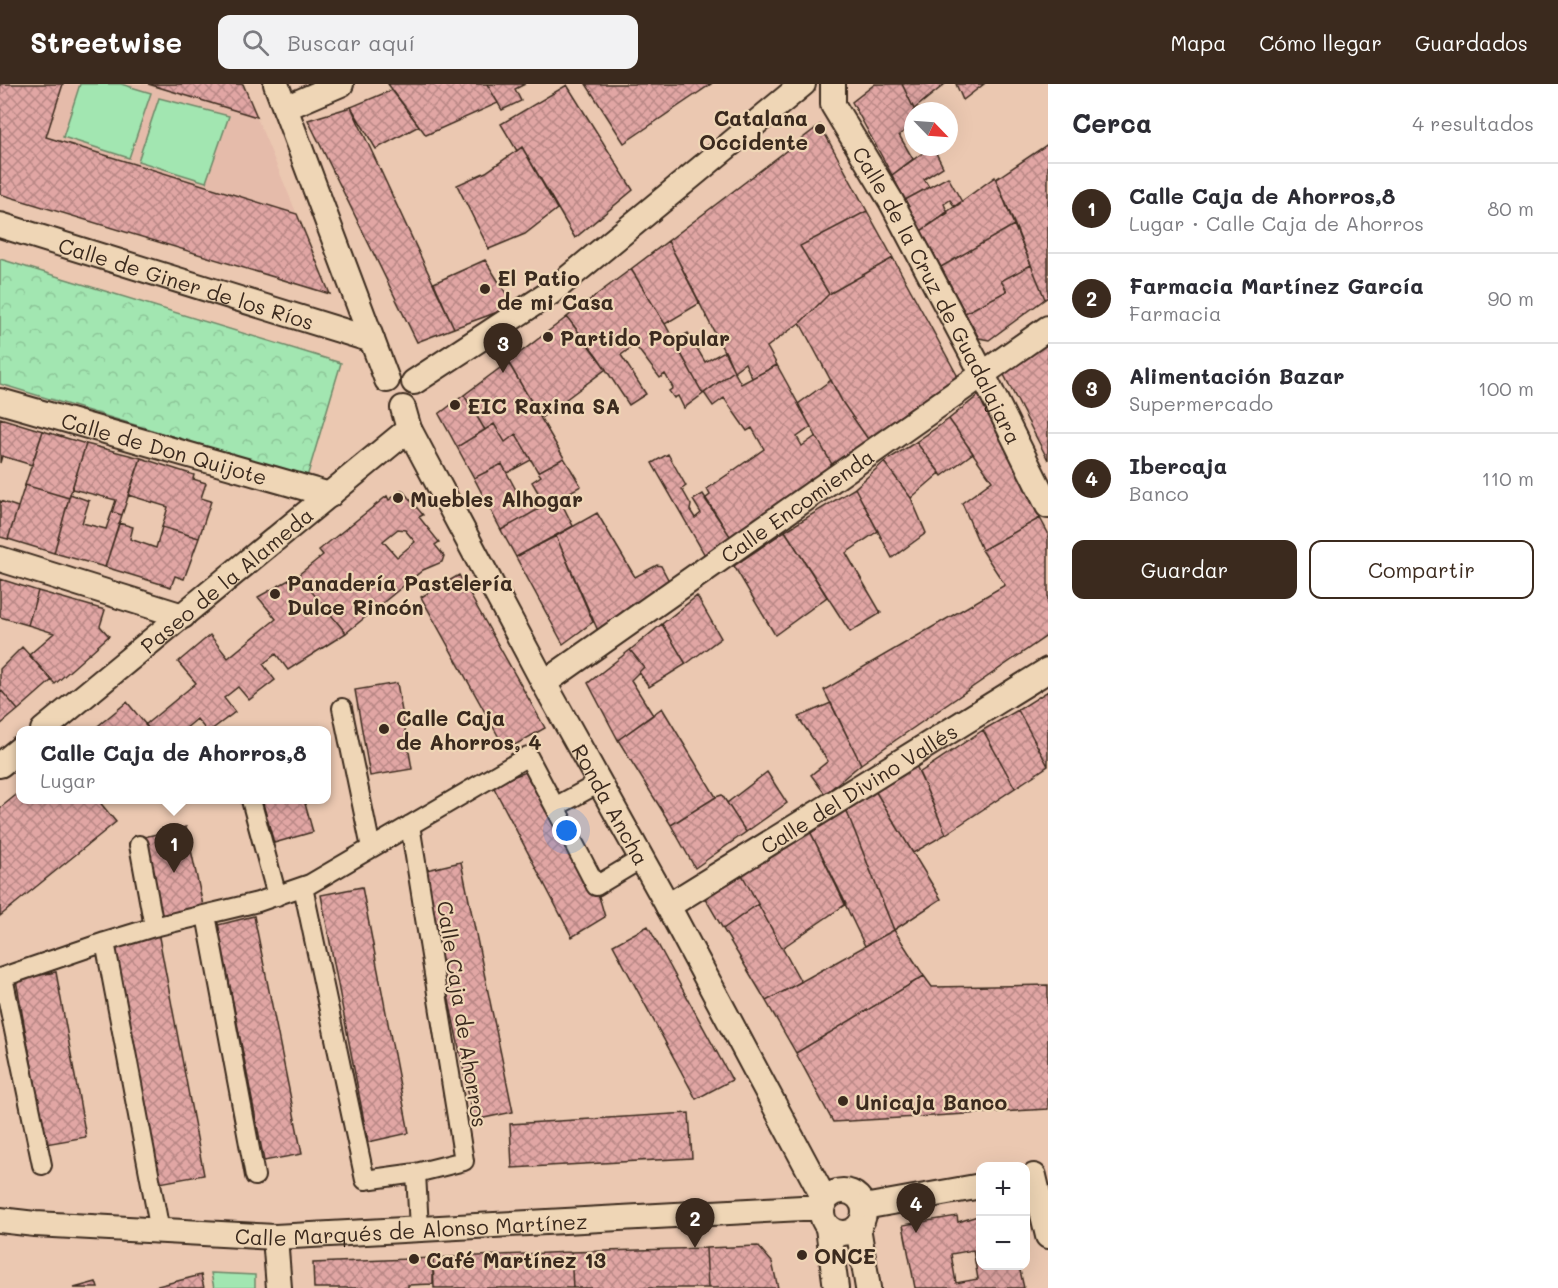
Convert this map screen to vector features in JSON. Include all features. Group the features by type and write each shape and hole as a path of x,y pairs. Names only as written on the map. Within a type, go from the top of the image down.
{"street":[{"path":"276,84 387,380"},
{"path":"285,108 341,84"},
{"path":"414,382 550,293 803,84"},
{"name":"Calle de la Cruz de Guadalajara","path":"833,84 833,105 891,201 983,375 1048,506"},
{"name":"Calle de Giner de los Ríos","path":"0,225 372,340"},
{"name":"Calle Encomienda","path":"544,683 1048,328"},
{"path":"406,375 414,382 417,393 408,406 406,418 384,399 382,389 391,376 406,375"},
{"name":"Calle de Don Quijote","path":"0,400 330,495"},
{"name":"Ronda Ancha","path":"406,418 544,683 668,906 825,1213"},
{"name":"Paseo de la Alameda","path":"48,726 330,495 406,418"},
{"path":"0,559 183,616"},
{"name":"Calle del Divino Vallés","path":"668,906 1048,670"},
{"path":"342,708 371,848"},
{"path":"0,765 16,752"},
{"path":"42,1165 2,977 154,927 258,902 303,887 528,756 596,886 641,859"},
{"path":"555,807 599,783"},
{"path":"252,804 277,896"},
{"name":"Calle Caja de Ahorros","path":"303,887 365,1180 416,1173 464,1161 410,825"},
{"path":"139,845 154,927"},
{"path":"206,915 255,1176"},
{"path":"105,942 160,1231"},
{"path":"416,1173 419,1229"},
{"path":"1036,1176 1048,1236"},
{"path":"825,1213 838,1233 849,1233 861,1217 902,1199 976,1187"},
{"path":"836,1288 825,1213 834,1192 846,1191 857,1196 868,1288"},
{"name":"Calle Marqués de Alonso Martínez","path":"0,1220 35,1224 275,1237 802,1208 819,1208 825,1213"},
{"path":"275,1237 279,1288"}],"shaded area":[{"path":"0,84 243,84 330,294 0,194"}],"green space":[{"path":"80,84 121,84 151,93 129,158 63,137"},
{"path":"159,98 229,116 206,182 138,161"},
{"path":"0,259 341,363 307,477 0,384"},
{"path":"211,1273 255,1275 255,1288 214,1288"}],"building":[{"path":"0,84 63,84 46,137 297,214 330,294 0,194"},
{"path":"148,84 243,84 257,117"},
{"path":"388,84 487,84 498,103 426,135"},
{"path":"487,84 525,84 515,89 521,101 502,110"},
{"path":"586,84 711,84 624,143"},
{"path":"875,84 902,84 911,102 904,102 904,131 899,135 904,144 904,156 911,156 913,159 892,175 852,102"},
{"path":"902,84 945,84 923,102 911,102"},
{"path":"956,84 984,84 963,100"},
{"path":"567,85 633,190 575,238 522,147 517,151 501,124"},
{"path":"392,90 419,126 376,149 351,107"},
{"path":"351,107 454,328 417,342 308,120"},
{"path":"820,125 867,211 800,246 829,294 802,321 767,347 777,365 752,378 745,363 734,371 668,241"},
{"path":"1048,144 1048,297 1045,299 996,179"},
{"path":"522,147 557,209 525,234 489,249 457,185 486,172"},
{"path":"918,156 938,156 943,167 924,179 929,187 905,200 892,175"},
{"path":"948,177 962,202 955,207 950,200 944,204 948,213 921,231 905,200"},
{"path":"995,177 1014,225 941,267 921,231"},
{"path":"867,211 893,258 829,294 800,246"},
{"path":"1014,225 1031,265 1001,281 1007,291 965,313 941,267"},
{"path":"668,241 700,303 665,324 631,269"},
{"path":"893,258 957,375 955,381 870,442 843,403 800,323 829,294"},
{"path":"485,260 514,306 454,328 434,283"},
{"path":"1031,265 1045,299 989,340 979,338 965,313 1007,291 1001,281"},
{"path":"631,269 665,324 703,394 684,408 678,396 674,398 669,391 673,388 665,374 660,378 635,345 621,355 646,394 629,405 597,356 567,317"},
{"path":"567,317 606,369 541,418 508,362"},
{"path":"688,333 705,362 725,351 734,371 703,394 674,341"},
{"path":"1048,339 1048,460 1002,371"},
{"path":"508,362 564,458 538,472 516,434 505,442 494,424 485,430 464,395"},
{"path":"777,365 811,427 797,437 802,446 816,436 834,468 732,539 705,499 710,495 707,489 764,449 752,428 747,431 724,398 713,406 704,393 734,371 741,384"},
{"path":"831,380 843,403 870,442 834,468 798,404"},
{"path":"464,395 485,430 457,447 439,414"},
{"path":"979,395 1040,518 982,550 962,503 992,481 949,419"},
{"path":"0,418 43,431 32,465 2,456 0,463"},
{"path":"949,419 973,453 942,476 916,442"},
{"path":"494,424 505,442 516,434 531,460 507,473 502,464 474,478 457,447"},
{"path":"43,431 86,444 69,498 25,485"},
{"path":"916,442 940,473 911,498 884,462"},
{"path":"86,444 141,458 122,515 112,512 116,500 72,489"},
{"path":"668,454 686,486 682,489 695,518 701,513 693,500 703,494 732,539 706,557 652,463"},
{"path":"141,458 194,475 193,479 206,483 201,498 211,501 199,538 162,527 168,507 128,495"},
{"path":"564,458 581,486 501,530 474,478 502,464 523,503 539,494 532,482 541,476 538,472"},
{"path":"884,462 911,498 926,533 892,558 855,488"},
{"path":"25,485 69,498 54,553 8,539"},
{"path":"855,488 878,531 846,553 881,613 850,632 785,531"},
{"path":"402,490 423,515 419,517 439,542 435,545 444,556 442,562 423,570 346,633 298,575 323,555 319,550 387,496 389,500","holes":["398,529 405,530 415,542 397,557 383,541"]},
{"path":"70,494 89,501 82,523 106,529 112,512 122,515 105,567 54,553"},
{"path":"559,498 573,526 516,557 501,530"},
{"path":"0,501 18,507 8,539 0,537"},
{"path":"597,513 635,577 657,565 661,566 670,583 599,633 556,536"},
{"path":"1040,518 1048,533 1048,635 861,764 824,690 1005,585 982,550"},
{"path":"119,523 133,527 130,539 156,548 162,527 199,538 184,579 175,576 171,587 105,567"},
{"path":"785,531 827,597 775,635 734,566"},
{"path":"556,536 593,622 563,644 516,557"},
{"path":"298,575 346,633 288,670 276,654 263,664 275,680 249,700 238,687 224,698 235,712 216,726 203,726 197,719 189,726 146,726 196,683 178,662 210,635 228,658 276,619 258,597"},
{"path":"459,575 545,728 506,750 421,597"},
{"path":"0,579 38,591 28,625 0,617"},
{"path":"38,591 105,610 100,626 109,636 55,684 29,655 54,633 28,625"},
{"path":"697,596 721,638 686,664 662,624"},
{"path":"662,624 686,664 649,687 639,672 644,667 630,650"},
{"path":"22,647 52,680 18,710 0,689 0,669"},
{"path":"630,650 644,667 631,680 653,715 618,740 588,683"},
{"name":"Calle Caja de Ahorros, 4","path":"397,683 412,769 370,776 355,690"},
{"path":"0,689 18,710 0,725"},
{"path":"1048,691 1048,766 1018,710"},
{"path":"127,702 147,726 98,726"},
{"path":"831,703 861,764 825,794 811,775 828,761 798,717"},
{"path":"662,708 716,797 671,825 618,740"},
{"path":"1018,710 1048,766 1015,788 983,730"},
{"path":"983,730 1015,788 946,834 919,773"},
{"path":"915,763 946,834 913,853 874,789"},
{"path":"529,771 596,886 605,917 572,937 492,784"},
{"path":"767,772 787,803 746,832 727,803"},
{"path":"874,789 941,899 894,930 845,807"},
{"path":"16,795 16,804 101,804 116,822 0,916 0,808"},
{"path":"722,795 746,832 695,868 671,825"},
{"path":"263,804 305,804 313,832 274,843"},
{"path":"845,807 894,930 865,946 810,831"},
{"path":"186,827 204,910 162,919 144,837"},
{"path":"810,831 846,904 782,948 739,869"},
{"path":"461,862 513,1112 474,1120 422,871"},
{"path":"739,869 758,904 723,929 702,893"},
{"path":"362,887 409,1133 368,1142 321,895"},
{"path":"758,904 801,982 766,1001 723,929"},
{"path":"254,916 302,1154 264,1161 218,925"},
{"path":"648,926 732,1080 696,1099 613,945"},
{"path":"894,930 924,976 796,1053 766,1001"},
{"path":"158,932 204,1175 160,1183 114,942"},
{"path":"56,972 86,1137 46,1144 16,980"},
{"path":"924,976 932,987 1048,985 1048,1109 833,1122 796,1053"},
{"path":"689,1113 692,1158 512,1168 510,1124"},
{"path":"957,1216 958,1222 976,1217 976,1267 973,1250 951,1254 956,1283 978,1279 976,1270 1020,1270 1024,1288 915,1288 903,1225"},
{"path":"758,1246 772,1262 778,1288 708,1288 706,1248"},
{"path":"706,1248 708,1288 573,1288 571,1252"},
{"name":"ONCE","path":"804,1251 806,1257 799,1259 798,1253"},
{"path":"571,1252 573,1288 434,1288 433,1258"},
{"path":"433,1258 433,1284 408,1285 408,1288 314,1288 313,1263"},
{"path":"201,1275 204,1288 150,1288"},
{"path":"96,1282 98,1288 74,1288"}],"place":[{"name":"Catalana Occidente","path":"820,129"},
{"name":"El Patio de mi Casa","path":"485,289"},
{"name":"Partido Popular","path":"548,337"},
{"name":"Alimentación Bazar","path":"503,373"},
{"name":"EIC Raxina SA","path":"455,405"},
{"name":"Muebles Alhogar","path":"398,498"},
{"name":"Panadería Pastelería Dulce Rincón","path":"275,594"},
{"name":"Calle Caja de Ahorros, 4","path":"384,729"},
{"name":"Calle Caja de Ahorros,8","path":"174,873"},
{"name":"Unicaja Banco","path":"843,1101"},
{"name":"Ibercaja","path":"916,1233"},
{"name":"Farmacia Martínez García","path":"695,1248"},
{"name":"ONCE","path":"802,1255"},
{"name":"Café Martínez 13","path":"414,1259"}]}
